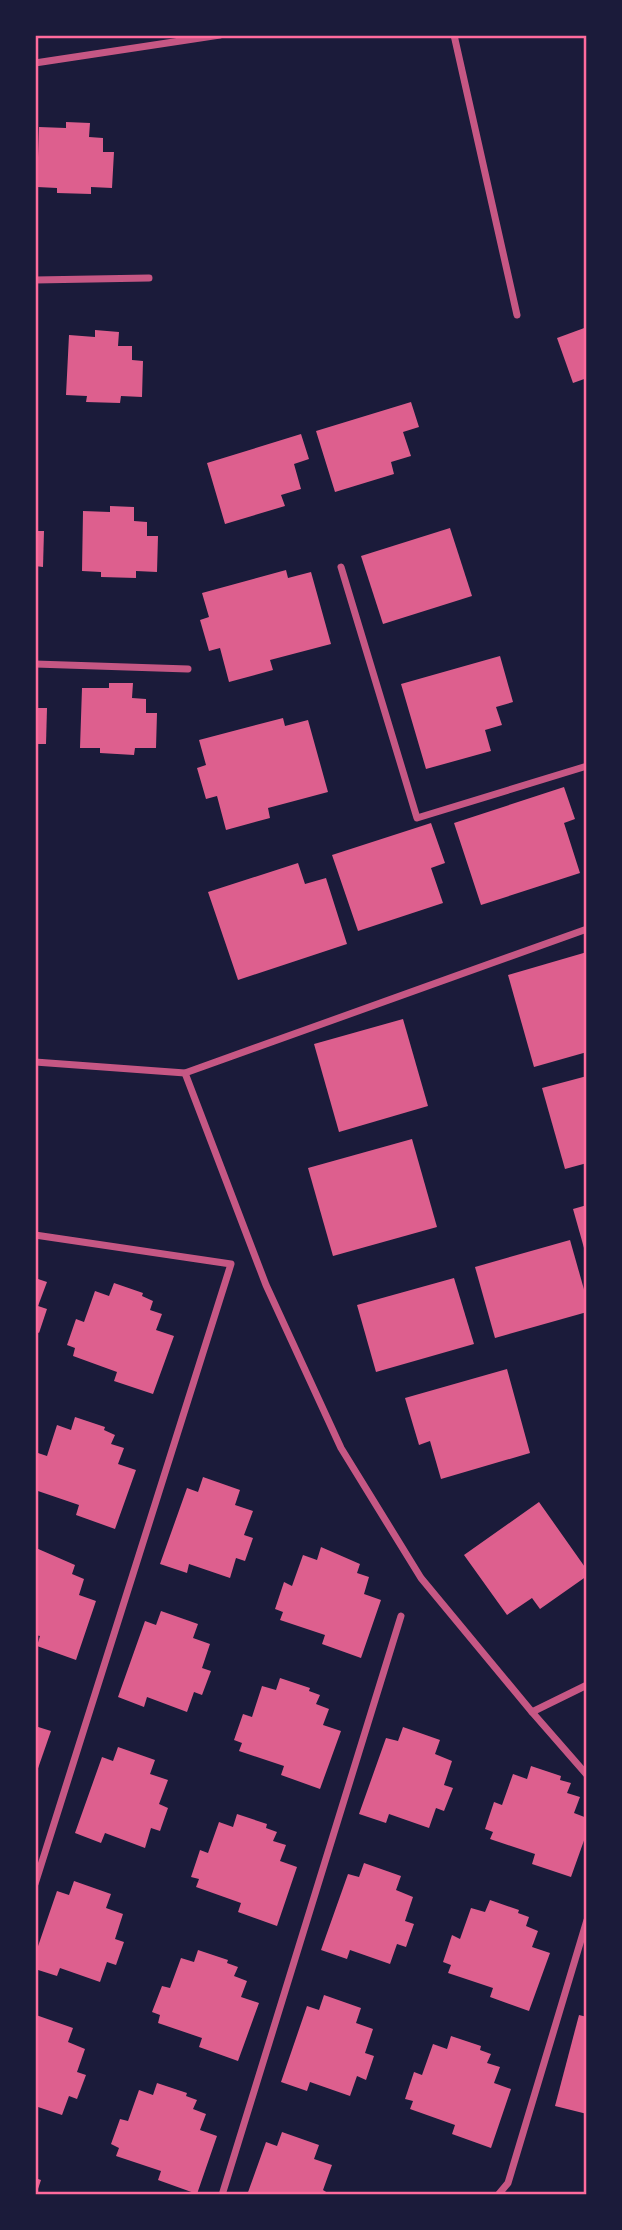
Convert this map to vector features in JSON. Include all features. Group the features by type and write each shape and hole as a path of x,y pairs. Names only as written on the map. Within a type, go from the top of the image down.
{"street":[{"path":"35,63 220,35"},
{"path":"454,35 517,315"},
{"path":"35,280 149,278"},
{"path":"341,567 417,818 587,766"},
{"path":"35,664 188,669"},
{"path":"35,1062 185,1073 587,929"},
{"path":"185,1073 266,1285 341,1448 422,1578 587,1775"},
{"path":"35,1235 231,1264 35,1884"},
{"path":"222,2195 401,1616"},
{"path":"532,1712 587,1685"},
{"path":"498,2195 508,2183 587,1920"}],"building":[{"path":"66,122 90,123 89,137 103,138 103,152 114,152 112,188 91,187 91,194 57,193 57,188 37,187 39,127 66,128"},
{"path":"587,327 587,378 573,383 557,338"},
{"path":"95,330 119,332 118,346 132,346 132,360 143,361 142,397 121,396 120,403 86,402 87,396 66,395 69,335 95,337"},
{"path":"411,402 419,427 403,432 411,456 391,462 394,474 335,492 316,431"},
{"path":"301,434 309,459 294,464 301,489 281,495 285,506 225,524 207,463"},
{"path":"110,506 134,507 134,521 147,522 147,536 158,536 157,572 136,571 136,578 101,577 101,572 82,571 83,511 110,512"},
{"path":"450,528 472,596 383,624 361,556"},
{"path":"35,531 44,531 43,567 35,566"},
{"path":"286,570 288,578 311,572 331,644 270,660 273,670 229,682 220,648 209,651 200,620 209,617 202,593"},
{"path":"500,656 513,702 496,707 502,725 485,730 491,751 426,769 401,684"},
{"path":"109,683 133,683 132,698 146,699 146,713 157,713 156,748 135,748 134,755 100,753 100,748 80,748 82,688 109,688"},
{"path":"35,708 47,708 46,744 35,744"},
{"path":"283,718 285,726 308,720 328,792 268,808 270,818 226,830 217,796 206,799 197,768 206,765 199,740"},
{"path":"564,787 575,819 564,823 580,873 481,905 454,823"},
{"path":"431,823 445,863 431,868 443,903 358,931 332,855"},
{"path":"298,863 305,884 326,878 347,944 238,980 208,892"},
{"path":"587,952 587,1052 534,1067 508,975"},
{"path":"403,1019 428,1106 339,1132 314,1044"},
{"path":"587,1076 587,1163 565,1169 542,1088"},
{"path":"412,1139 437,1227 333,1256 308,1168"},
{"path":"587,1205 587,1255 586,1255 573,1209"},
{"path":"570,1240 587,1300 587,1312 495,1338 475,1267"},
{"path":"35,1278 47,1282 38,1306 47,1309 39,1333 35,1331"},
{"path":"454,1278 474,1344 376,1372 357,1305"},
{"path":"114,1283 143,1293 142,1296 153,1301 150,1310 162,1314 156,1330 174,1336 153,1394 114,1381 117,1372 73,1356 75,1348 67,1345 76,1319 84,1322 95,1291 109,1296"},
{"path":"507,1369 530,1453 441,1479 430,1441 419,1445 405,1398"},
{"path":"75,1417 105,1427 104,1430 115,1435 111,1444 124,1448 118,1464 136,1470 115,1529 76,1515 79,1505 35,1490 35,1463 38,1453 47,1456 57,1425 71,1430"},
{"path":"203,1477 240,1490 235,1505 253,1511 244,1535 253,1538 245,1561 236,1558 230,1578 189,1564 187,1573 160,1564 187,1488 198,1492"},
{"path":"539,1502 587,1570 587,1576 540,1609 532,1598 507,1615 464,1555"},
{"path":"321,1547 360,1564 357,1573 369,1577 364,1594 381,1600 361,1658 322,1644 325,1635 280,1620 283,1612 275,1609 284,1582 292,1586 303,1555 317,1560"},
{"path":"36,1548 75,1565 72,1574 84,1579 79,1595 96,1601 76,1660 37,1646 40,1636 35,1635"},
{"path":"161,1611 198,1624 193,1638 210,1644 202,1668 211,1671 202,1695 194,1692 187,1712 147,1697 144,1707 118,1697 145,1621 156,1625"},
{"path":"280,1678 310,1688 309,1691 320,1695 316,1704 329,1709 323,1725 341,1731 320,1789 281,1775 284,1766 239,1751 242,1743 234,1740 243,1714 252,1717 262,1686 276,1690"},
{"path":"35,1726 51,1731 35,1777"},
{"path":"403,1727 440,1740 435,1754 452,1761 444,1785 453,1788 444,1811 436,1808 429,1828 389,1814 386,1823 359,1814 386,1738 398,1741"},
{"path":"118,1747 155,1760 150,1774 168,1780 159,1804 168,1808 160,1831 151,1828 145,1848 105,1833 101,1843 75,1833 102,1757 113,1761"},
{"path":"531,1766 561,1776 560,1780 571,1783 567,1793 580,1797 574,1813 587,1818 587,1832 571,1877 532,1864 535,1854 490,1839 493,1832 485,1829 494,1802 502,1805 513,1774 527,1779"},
{"path":"237,1814 267,1824 266,1828 277,1832 273,1841 286,1845 280,1861 297,1867 277,1926 238,1912 241,1903 196,1887 199,1879 191,1877 200,1850 208,1853 219,1822 233,1827"},
{"path":"364,1863 401,1876 396,1890 413,1897 405,1921 414,1924 406,1947 397,1944 390,1964 350,1950 347,1959 321,1950 348,1874 359,1877"},
{"path":"74,1881 111,1894 106,1908 123,1914 115,1939 124,1942 116,1965 107,1962 100,1982 60,1968 57,1976 35,1969 35,1955 57,1891 69,1895"},
{"path":"490,1900 519,1910 518,1913 529,1917 526,1926 538,1931 532,1947 550,1953 529,2011 490,1997 493,1988 448,1973 451,1965 443,1962 452,1935 460,1939 471,1908 485,1912"},
{"path":"198,1950 228,1960 227,1963 238,1967 234,1976 247,1981 241,1997 259,2003 238,2061 199,2047 202,2038 158,2023 160,2015 152,2012 162,1986 170,1988 181,1958 194,1962"},
{"path":"324,1995 361,2008 356,2023 373,2029 365,2053 374,2056 366,2080 357,2076 350,2096 310,2082 307,2091 281,2082 307,2006 319,2010"},
{"path":"36,2015 73,2028 68,2042 85,2049 77,2072 86,2075 77,2099 69,2096 62,2115 35,2106"},
{"path":"579,2015 587,2017 587,2114 555,2106"},
{"path":"451,2036 481,2046 480,2050 491,2054 487,2063 500,2067 494,2083 511,2089 491,2148 452,2134 455,2125 410,2109 413,2101 405,2099 414,2072 422,2075 433,2044 447,2049"},
{"path":"157,2083 187,2093 186,2096 197,2100 193,2109 206,2114 200,2130 217,2136 197,2194 158,2180 161,2171 116,2156 119,2148 111,2144 120,2119 128,2121 139,2090 153,2095"},
{"path":"282,2132 319,2145 314,2159 332,2165 323,2190 331,2195 247,2195 266,2142 277,2146"},
{"path":"35,2178 41,2180 36,2195 35,2195"}]}
